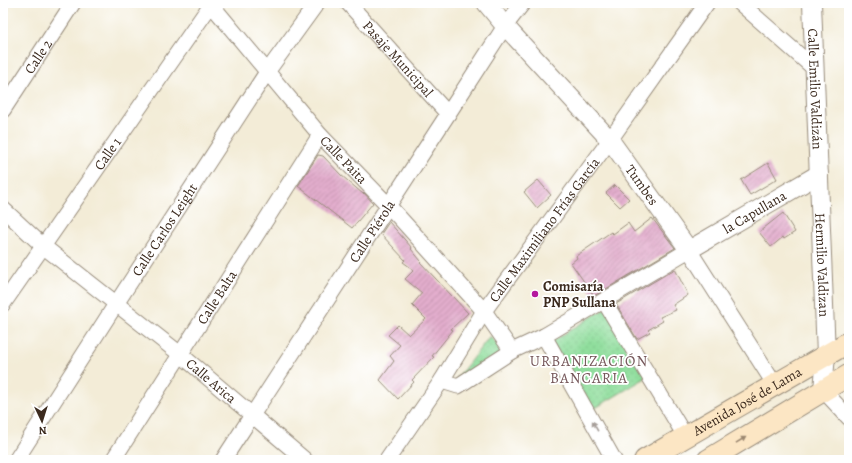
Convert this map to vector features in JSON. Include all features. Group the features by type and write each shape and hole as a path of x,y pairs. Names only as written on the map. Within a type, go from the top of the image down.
{"main road":[{"name":"Avenida José de Lama","path":"645,460 849,342"},
{"name":"Avenida José de Lama","path":"708,460 849,375"}],"street":[{"name":"Calle 2","path":"3,110 73,3"},
{"name":"Calle Paita","path":"211,3 320,134 388,205 484,310 512,351"},
{"name":"Calle 1","path":"3,304 211,3"},
{"name":"Calle Carlos Leight","path":"16,460 267,72 317,3"},
{"name":"Pasaje Municipal","path":"348,3 448,114"},
{"name":"Tumbes","path":"486,3 505,26 610,140 688,250 775,385"},
{"name":"Calle Piérola","path":"224,460 388,205 505,26 522,3"},
{"name":"Calle Maximiliano Frías García","path":"387,460 442,380 484,310 610,140 707,3"},
{"path":"740,3 815,69"},
{"name":"Calle Emilio Valdizán","path":"812,3 819,174"},
{"name":"Calle Balta","path":"113,460 320,134"},
{"name":"la Capullana","path":"688,250 819,174"},
{"name":"Hermilio Valdizan","path":"819,174 826,355 823,390"},
{"name":"Calle Arica","path":"3,209 43,246 180,354 305,460"},
{"path":"442,380 458,386 512,351 544,336 688,250"},
{"path":"604,300 685,436"},
{"path":"544,336 614,460"},
{"path":"823,390 849,418"},
{"path":"3,456 7,460"}],"green space":[{"path":"606,308 647,377 592,410 551,342"},
{"path":"490,336 505,353 457,378"}],"building":[{"path":"318,155 323,156 341,175 363,194 364,193 373,203 352,228 298,186"},
{"path":"768,163 777,179 750,195 741,180"},
{"path":"538,180 551,195 537,208 524,192"},
{"path":"615,185 629,199 620,207 606,193"},
{"path":"783,213 795,232 784,239 783,237 771,247 759,232"},
{"path":"652,218 675,248 594,296 571,263 577,258 576,256 611,232 613,234 628,223 634,232"},
{"path":"389,222 412,248 411,249 421,261 420,262 468,313 451,329 453,330 432,356 434,357 412,380 414,382 398,399 380,380 394,361 390,356 400,345 388,335 398,325 409,335 426,319 412,305 422,293 405,279 414,270 403,262 405,260 381,234"},
{"path":"675,269 688,295 673,305 676,310 660,317 663,321 648,330 650,332 637,339 616,304"}],"place":[{"name":"Comisaría PNP Sullana","path":"535,294"}],"district":[{"name":"URBANIZACIÓN BANCARIA","path":"589,370"}]}
